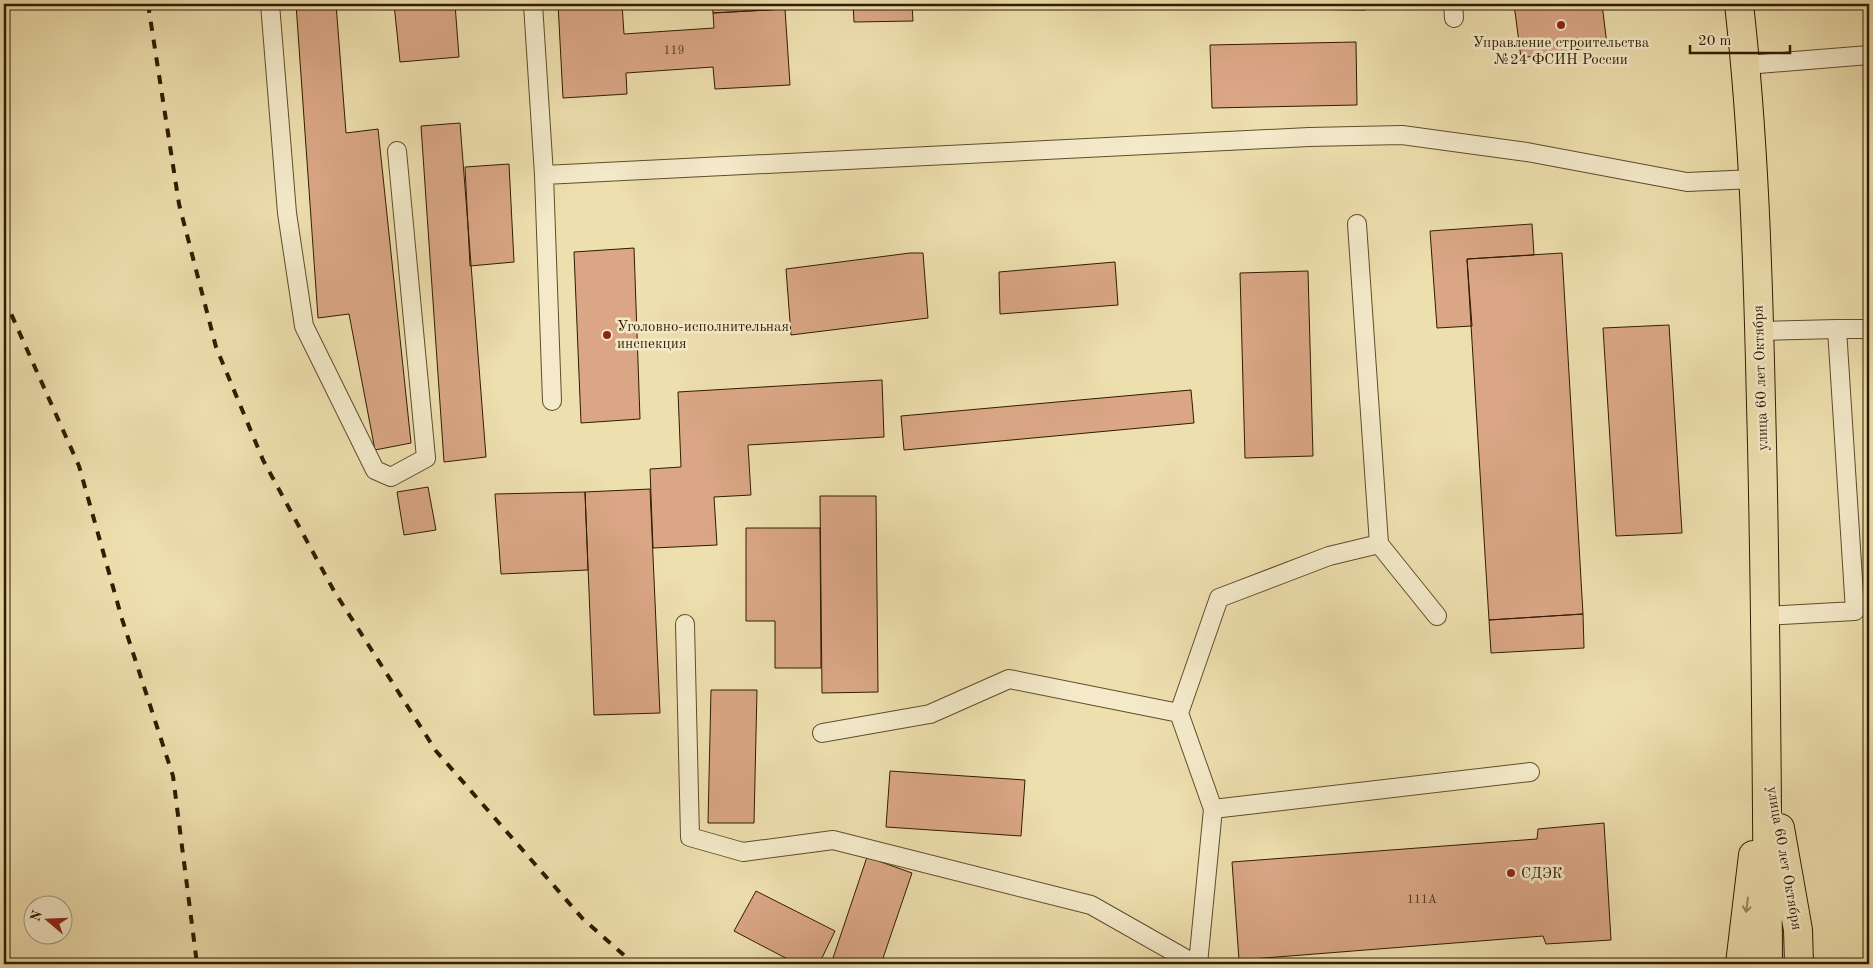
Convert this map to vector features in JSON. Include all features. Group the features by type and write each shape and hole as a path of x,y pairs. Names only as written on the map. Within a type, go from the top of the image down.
{"main road":[{"name":"улица 60 лет Октября","path":"1739,4 1746,65 1754,179 1759,331 1766,616 1768,964"},
{"name":"улица 60 лет Октября","path":"1740,964 1767,752"},
{"name":"улица 60 лет Октября","path":"1767,752 1798,930 1800,964"}],"lane":[{"path":"270,4 287,213 304,326 375,470 391,477 426,458 397,151"},
{"path":"533,4 544,176 552,401"},
{"path":"1746,65 1869,55"},
{"path":"544,176 1309,137 1402,136 1527,152 1687,182 1754,179"},
{"path":"1357,224 1379,544 1437,616"},
{"path":"1766,616 1855,611 1837,329"},
{"path":"1759,331 1869,329"},
{"path":"685,624 690,837 743,852 833,840 842,842 1091,906 1196,964 1213,809 1179,713 1219,598 1329,556 1379,544"},
{"path":"822,733 930,714 1009,679 1179,713"},
{"path":"1213,809 1530,772"}],"building":[{"path":"296,4 336,4 346,133 378,129 411,443 375,450 349,314 318,318"},
{"path":"394,4 455,4 459,57 400,62"},
{"path":"558,4 622,4 624,34 714,28 713,13 785,9 790,85 715,89 713,67 626,73 627,94 563,98"},
{"path":"712,4 785,4 785,9 713,13"},
{"path":"853,4 912,4 913,21 854,22"},
{"path":"1212,4 1365,4 1365,10 1212,8"},
{"name":"Управление строительства №24 ФСИН России","path":"1514,4 1602,4 1607,45 1521,58"},
{"path":"1356,42 1357,105 1212,108 1210,45"},
{"path":"460,123 486,457 444,462 421,126"},
{"path":"509,164 514,262 470,266 465,167"},
{"path":"1532,224 1534,255 1467,259 1472,326 1437,328 1430,231"},
{"name":"Уголовно-исполнительная инспекция","path":"634,248 640,419 581,423 574,252"},
{"path":"910,253 923,253 928,318 791,335 786,269"},
{"path":"1562,253 1583,614 1489,620 1467,259"},
{"path":"1115,262 1118,305 1000,314 999,272"},
{"path":"1308,271 1313,456 1245,458 1240,273"},
{"path":"1669,325 1682,533 1616,536 1603,328"},
{"path":"882,380 884,437 748,445 751,495 714,497 717,545 653,548 650,469 681,467 678,392"},
{"path":"1191,390 1194,423 904,450 901,416"},
{"path":"428,487 436,530 404,535 397,492"},
{"path":"650,489 660,713 594,715 585,492"},
{"path":"585,492 588,570 501,574 495,494"},
{"path":"820,496 876,496 878,692 822,693"},
{"path":"746,528 820,528 821,668 775,668 775,621 746,621"},
{"path":"1583,614 1584,648 1491,653 1489,620"},
{"path":"711,690 757,690 754,823 708,823"},
{"path":"890,771 1025,780 1021,836 886,827"},
{"path":"1604,823 1611,940 1546,944 1543,936 1239,960 1232,862 1537,839 1538,829"},
{"path":"867,857 912,873 881,964 831,964"},
{"path":"756,891 835,931 819,964 797,964 734,931"},
{"path":"1628,961 1665,964 1627,964"}],"railway":[{"path":"148,4 179,204 216,347 263,460 334,591 436,751 583,919 634,964"},
{"path":"4,298 79,466 122,619 173,776 197,964"}],"place":[{"name":"Управление строительства №24 ФСИН России","path":"1561,25"},
{"name":"Уголовно-исполнительная инспекция","path":"607,335"},
{"name":"СДЭК","path":"1511,873"}]}
